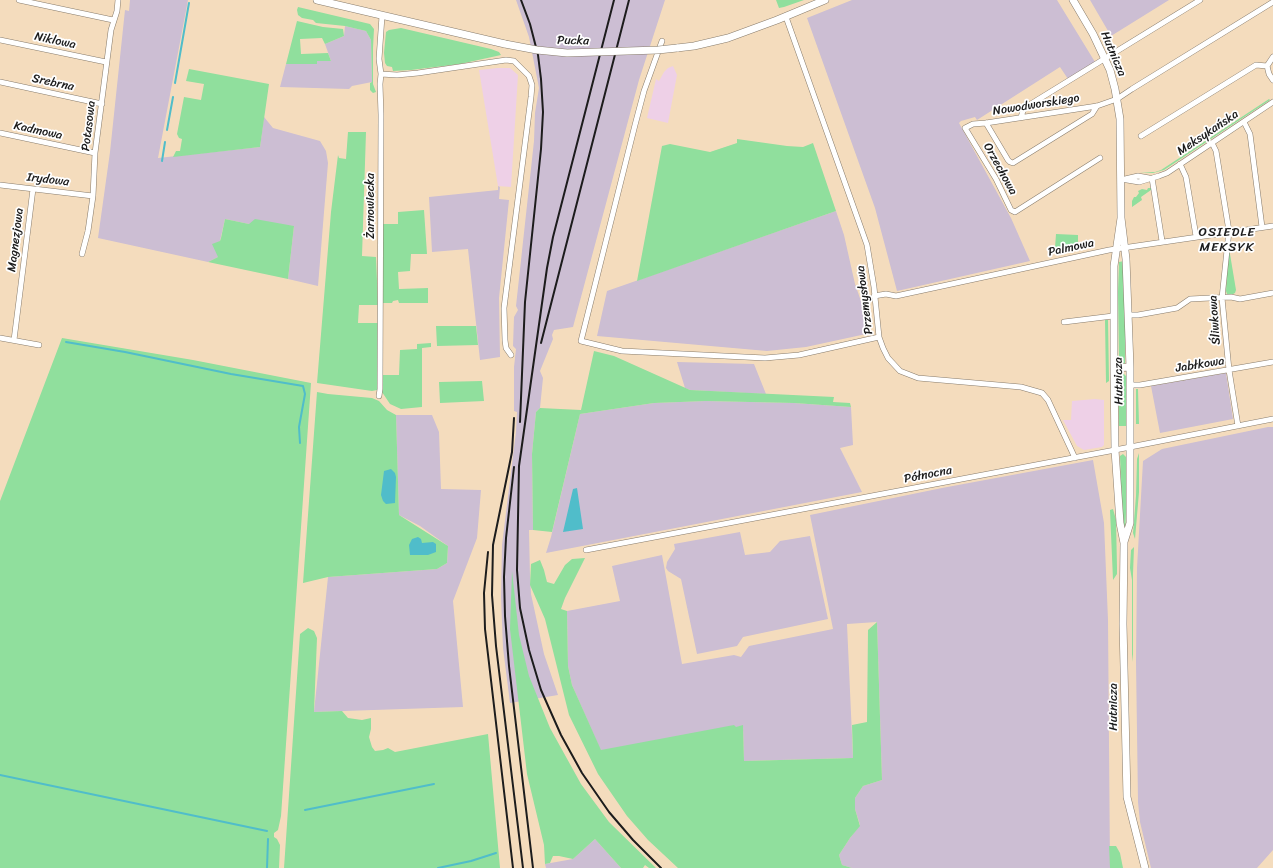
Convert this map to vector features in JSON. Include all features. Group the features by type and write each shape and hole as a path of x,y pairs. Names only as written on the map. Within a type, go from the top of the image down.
{"main road":[{"name":"Pucka","path":"317,0 505,44 537,50 567,53 658,50 694,46 728,38 786,17 825,0"},
{"name":"Hutnicza","path":"1073,0 1105,59 1112,76 1120,119 1121,218 1125,247 1128,315 1131,447 1130,523 1124,543"},
{"name":"Hutnicza","path":"1121,218 1114,266 1114,368 1120,524 1124,543 1123,624 1127,797 1145,868"},
{"path":"1114,368 1130,367"}],"street":[{"path":"19,0 113,20"},
{"name":"Potasowa","path":"82,254 88,231 93,196 95,153 106,62 118,0"},
{"path":"1021,117 1026,107 1200,0"},
{"name":"Nowodworskiego","path":"1097,106 1092,114 1014,163 1008,160 986,123 1097,106 1117,99 1273,2"},
{"name":"Żarnowiecka","path":"379,396 381,74 379,59 382,16"},
{"name":"Przemysłowa","path":"786,17 867,244 879,337 883,348 900,371 915,377 1021,387 1042,393 1048,400 1075,458"},
{"name":"Niklowa","path":"0,40 106,62"},
{"path":"662,41 644,91 581,342 622,351 765,358 799,355 879,337"},
{"path":"1273,57 1267,66 1269,74 1273,80"},
{"path":"381,74 397,75 418,73 496,60 510,60 514,61 525,70 529,76 532,86 505,298 505,340 506,348 511,355"},
{"path":"1141,136 1256,65 1267,66"},
{"name":"Srebrna","path":"0,82 102,104"},
{"name":"Meksykańska","path":"1121,180 1139,182 1166,173 1273,102"},
{"path":"1244,122 1250,134 1262,227"},
{"name":"Orzechowa","path":"986,123 973,124 965,128 996,179 1011,210 1015,212 1100,158"},
{"name":"Kadmowa","path":"0,133 95,153"},
{"name":"Śliwkowa","path":"1212,142 1216,151 1229,232 1222,298 1229,370 1238,426"},
{"path":"1180,164 1186,176 1196,236"},
{"path":"1152,178 1162,241"},
{"name":"Irydowa","path":"0,184 93,196"},
{"name":"Magnezjowa","path":"14,340 33,189"},
{"name":"Palmowa","path":"874,296 886,294 896,296 1125,247 1273,226"},
{"path":"1128,315 1138,315 1177,308 1190,299 1231,297 1240,299 1273,293"},
{"path":"1064,322 1114,316"},
{"path":"0,338 39,345"},
{"name":"Jabłkowa","path":"1130,385 1140,385 1273,362"},
{"name":"Północna","path":"586,550 1075,458 1273,419"}],"shaded area":[{"path":"130,0 188,0 158,158 260,147 264,117 273,128 320,141 326,151 328,163 318,286 288,279 294,226 249,224 225,219 218,257 208,262 98,238 110,152 125,10 129,11"},
{"path":"516,0 665,0 639,80 573,327 554,330 552,335 553,339 540,371 543,378 540,408 536,412 532,454 533,530 529,530 530,577 531,594 544,654 558,695 510,703 503,648 501,597 502,545 516,432 517,412 514,411 514,367 516,349 513,346 514,317 518,310 516,306 534,141 535,113 539,88 529,37"},
{"path":"852,0 1057,0 1095,62 1068,79 1060,67 977,120 975,117 959,123 1011,218 1030,261 897,291 875,208 807,18"},
{"path":"1090,0 1169,0 1111,36"},
{"path":"345,26 366,31 371,40 372,82 352,86 349,89 280,87 286,64 317,64 317,61 331,61 325,44 344,36"},
{"path":"673,66 677,75 668,123 647,118 656,79 659,81 664,72"},
{"path":"510,68 518,75 511,187 498,186 479,70"},
{"path":"498,186 500,187 499,199 509,200 499,298 500,357 480,360 468,249 432,252 429,197 498,190"},
{"path":"836,211 844,235 855,284 862,304 866,334 806,347 767,351 597,336 607,291"},
{"path":"677,362 754,364 766,394 690,390 685,388"},
{"path":"1226,373 1233,419 1160,433 1151,386"},
{"path":"1095,399 1104,400 1104,445 1102,447 1084,450 1077,446 1063,420 1071,420 1072,401"},
{"path":"706,401 794,403 851,407 853,445 840,448 862,492 546,553 580,414 654,403"},
{"path":"396,415 432,415 439,432 441,489 481,490 477,538 453,601 463,707 314,712 328,577 437,569 447,563 448,546 420,526 399,515"},
{"path":"1273,427 1273,850 1257,868 1151,868 1140,822 1138,802 1136,662 1137,568 1143,461 1162,449"},
{"path":"1093,460 1104,523 1108,620 1110,868 852,868 842,865 839,855 860,825 855,809 855,798 863,786 882,780 877,622 847,624 853,758 744,761 743,726 601,751 572,685 568,666 567,611 620,601 612,566 662,555 682,664 734,655 741,657 749,646 833,629 810,515 942,488"},
{"path":"740,532 745,555 770,552 780,541 810,536 828,619 743,637 737,646 697,654 681,579 668,571 666,568 667,562 675,549 674,544"},
{"path":"595,839 621,868 546,868 545,864 573,859"}],"green space":[{"path":"776,0 804,0 779,8"},
{"path":"298,7 370,24 374,29 373,84 376,92 373,93 370,90 370,83 372,82 371,40 366,31 345,26 316,23 313,20 302,18 298,15"},
{"path":"297,21 323,27 343,29 344,36 325,44 322,38 300,39 301,54 328,53 331,61 317,61 317,64 286,64"},
{"path":"401,28 491,49 499,52 501,55 460,64 393,71 392,67 387,66 385,63 384,53 386,32"},
{"path":"189,69 269,84 260,147 173,157 176,151 180,151 182,139 179,138 177,134 184,97 201,100 204,84 186,81"},
{"path":"1269,99 1270,100 1164,170 1153,173 1140,172 1155,172 1161,170"},
{"path":"348,132 366,132 362,256 376,257 378,305 359,305 358,323 378,323 379,381 377,390 372,391 317,383 331,212 338,155 339,158 346,159"},
{"path":"737,139 803,147 813,143 836,211 637,281 662,146 670,144 710,152 737,143"},
{"path":"1148,188 1151,188 1151,190 1141,197 1142,200 1132,207 1132,201 1139,193 1138,191 1142,189 1147,190"},
{"path":"424,210 427,254 411,254 410,271 398,272 399,289 428,288 428,303 399,303 398,300 393,301 392,303 382,303 382,224 398,224 398,212"},
{"path":"225,219 249,224 255,219 294,226 288,279 208,262 218,257 212,244 220,241"},
{"path":"1056,234 1078,235 1078,243 1069,248 1055,248"},
{"path":"1229,248 1236,290 1235,293 1229,296 1226,291"},
{"path":"1124,261 1124,364 1119,363 1118,292 1119,262"},
{"path":"1105,320 1108,320 1109,381 1106,383"},
{"path":"436,326 476,326 478,345 437,346"},
{"path":"62,338 193,360 311,383 281,816 278,830 274,833 274,837 280,845 279,868 0,868 0,501"},
{"path":"431,343 431,347 422,348 422,407 401,409 390,404 382,392 382,375 399,375 400,350 417,349 417,344"},
{"path":"594,351 614,356 690,390 834,397 833,402 850,403 851,407 794,403 706,401 654,403 580,414 552,532 533,530 532,454 536,412 540,408 581,410"},
{"path":"1123,373 1126,376 1126,426 1119,426 1118,377"},
{"path":"482,381 484,401 440,403 439,382"},
{"path":"1136,389 1138,389 1139,424 1136,424"},
{"path":"317,392 372,398 379,401 387,410 396,415 399,515 448,546 447,563 437,569 328,577 303,583"},
{"path":"1139,453 1139,492 1135,539 1133,533 1137,459"},
{"path":"1123,454 1127,458 1125,538 1123,537 1120,456"},
{"path":"1113,509 1116,520 1117,574 1113,580 1110,510"},
{"path":"1134,547 1133,662 1132,580 1130,568 1131,550"},
{"path":"585,558 561,609 567,611 568,666 572,685 601,750 734,725 736,727 743,725 744,761 853,758 852,725 867,722 868,630 877,622 882,780 863,786 855,798 855,809 860,826 839,855 842,865 852,868 678,868 648,840 627,816 598,774 569,715 545,619 530,585 531,564 540,560 547,582 554,584 565,565 572,559"},
{"path":"512,571 519,635 529,676 550,728 581,784 609,822 656,868 649,868 645,865 643,868 621,868 595,839 573,859 553,856 550,863 545,864 544,845 527,774 510,629"},
{"path":"308,628 314,631 317,638 314,712 342,711 348,718 362,720 371,718 369,737 375,751 388,748 395,752 488,734 500,868 284,868 300,634"},
{"path":"1109,846 1116,846 1120,853 1123,868 1110,868"}],"water":[{"path":"391,469 395,473 396,477 395,503 386,504 381,495 384,471"},
{"path":"577,488 583,529 563,532 573,489"},
{"path":"418,537 421,539 422,543 433,542 436,544 436,552 428,555 410,555 409,545 412,539"}],"waterway":[{"path":"175,83 189,3"},
{"path":"167,130 173,97"},
{"path":"162,161 165,142"},
{"path":"66,342 125,352 231,374 303,386 305,394 299,427 300,443"},
{"path":"0,775 267,831"},
{"path":"305,810 434,784"},
{"path":"267,868 268,839"},
{"path":"438,868 471,861 496,853"}],"railway":[{"path":"520,422 525,302 541,149 543,112 538,55 530,24 521,0"},
{"path":"614,0 553,237 547,268 519,466 517,570 520,608 529,650 541,690 561,735 582,773 609,812 633,840 661,868"},
{"path":"541,343 629,0"},
{"path":"514,418 512,452 493,545 492,595 496,646 523,868"},
{"path":"514,467 506,538 504,577 505,616 509,666 533,868"},
{"path":"488,552 484,593 485,629 513,868"}],"district":[{"name":"OSIEDLE MEKSYK","path":"1227,240"}]}
